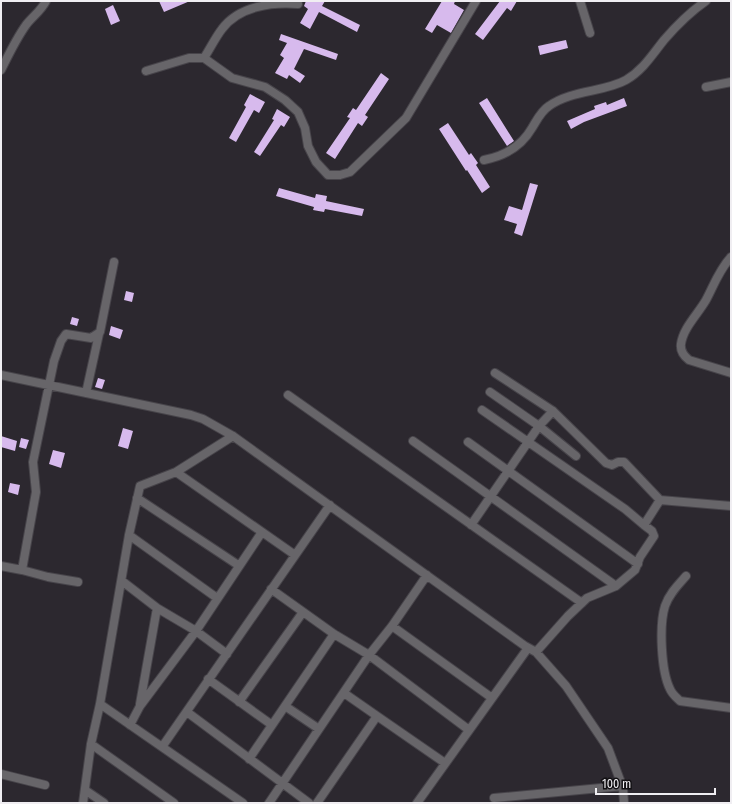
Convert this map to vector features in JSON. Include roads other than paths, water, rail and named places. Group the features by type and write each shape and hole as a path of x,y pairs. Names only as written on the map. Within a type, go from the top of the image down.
{"street":[{"path":"1,70 15,41 46,1"},
{"path":"146,71 189,58 204,58 232,78 265,87 285,100 298,112 305,128 308,146 316,162 328,175 340,175 350,172 359,165 406,118 476,1"},
{"path":"580,1 590,33"},
{"path":"484,160 509,152 525,140 539,116 547,107 560,99 625,80 637,72 646,64 665,39 688,14 706,1"},
{"path":"204,58 223,28 236,17 266,4 298,4"},
{"path":"706,87 731,82"},
{"path":"731,257 723,266 706,300 686,331 681,344 684,356 688,360 731,373"},
{"path":"86,393 114,262"},
{"path":"22,570 36,492 33,462 54,361 65,335 68,333 91,338 99,334"},
{"path":"495,373 553,411 606,463 610,465 618,462 624,462 660,500 731,506"},
{"path":"1,375 191,415 203,419 233,436 528,648 536,652 566,686 608,748 622,786 624,803"},
{"path":"490,392 539,426 576,456"},
{"path":"288,395 582,603"},
{"path":"482,410 625,509 652,531 654,536 640,557 635,570 616,586 587,598 536,652"},
{"path":"471,525 539,426 553,411"},
{"path":"83,803 91,744 100,704 129,535 137,498 142,485 176,472 233,436"},
{"path":"413,441 616,586"},
{"path":"468,442 638,564"},
{"path":"176,472 294,554"},
{"path":"137,498 238,565"},
{"path":"644,525 660,500"},
{"path":"162,746 227,654 294,554 330,505"},
{"path":"130,725 140,706 196,631 238,565 262,532"},
{"path":"129,535 217,598"},
{"path":"1,566 48,577 78,582"},
{"path":"269,803 369,655 392,626 427,575"},
{"path":"686,576 670,595 665,607 662,625 666,680 674,696 680,701 731,708"},
{"path":"122,582 157,608 196,631 227,654"},
{"path":"271,589 334,634 369,655 469,730"},
{"path":"140,706 157,608"},
{"path":"239,702 303,612"},
{"path":"392,626 492,698"},
{"path":"250,759 334,634"},
{"path":"417,803 528,648"},
{"path":"208,679 272,725"},
{"path":"344,693 445,763"},
{"path":"100,704 243,803"},
{"path":"285,706 319,729"},
{"path":"187,712 309,803"},
{"path":"317,803 377,716"},
{"path":"91,744 174,803"},
{"path":"1,774 45,785"},
{"path":"494,798 622,786"},
{"path":"85,790 104,803"}]}
